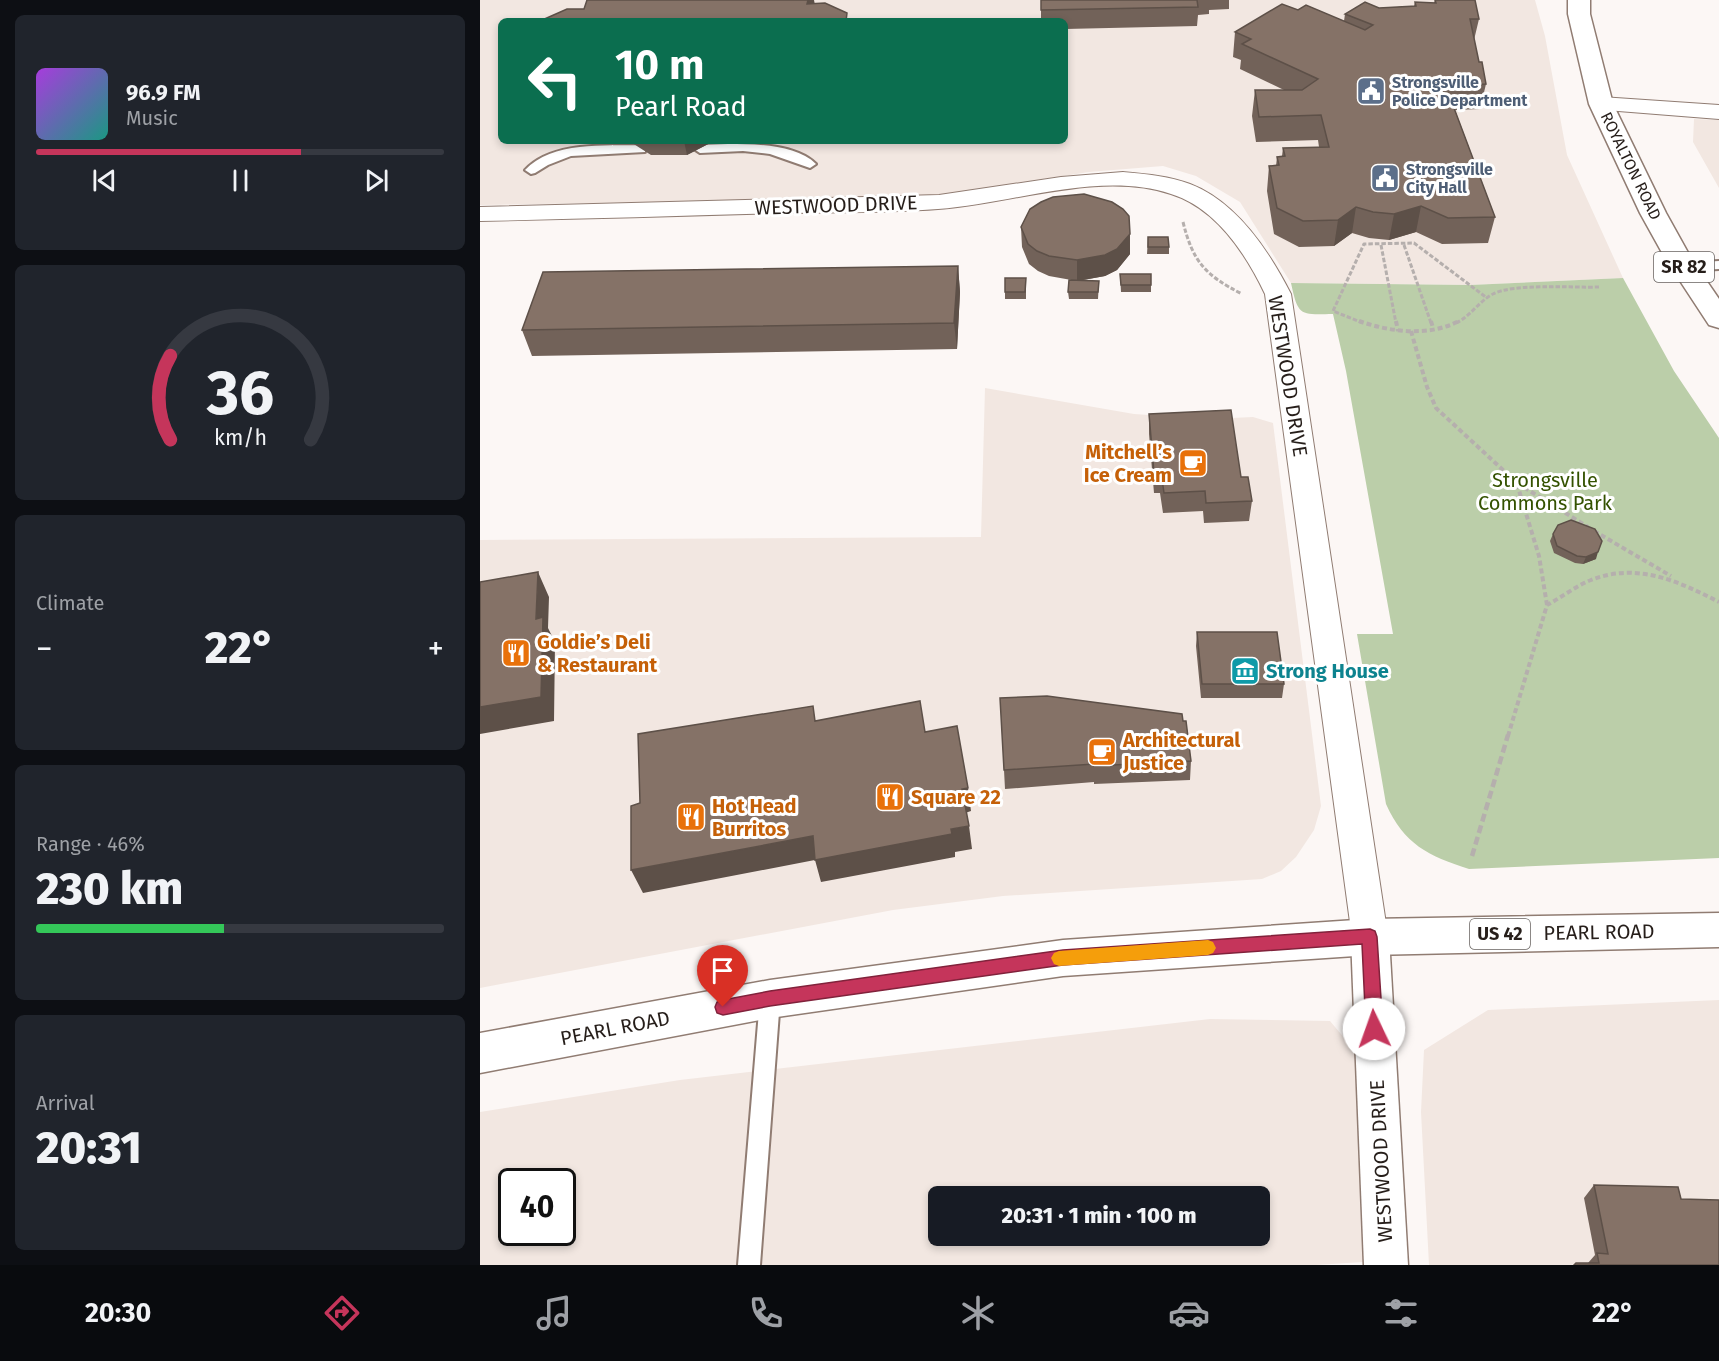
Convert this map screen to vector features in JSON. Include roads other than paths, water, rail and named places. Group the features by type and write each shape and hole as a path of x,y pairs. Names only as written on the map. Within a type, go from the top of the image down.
{"main road":[{"name":"ROYALTON ROAD","path":"1579,0 1579,14 1600,104 1653,213 1684,267 1719,319"},
{"name":"PEARL ROAD","path":"480,1053 770,999 1063,958 1370,937 1719,930"},
{"name":"WESTWOOD DRIVE","path":"1370,937 1386,1265"}],"street":[{"path":"1600,104 1719,112"},
{"name":"WESTWOOD DRIVE","path":"480,214 939,202 1110,180 1160,184 1180,189 1197,196 1215,208 1272,280 1278,294 1370,937"}],"lane":[{"path":"700,149 765,148 797,157 810,164"},
{"path":"531,170 546,159 576,150 641,149"},
{"path":"1684,267 1719,265"},
{"path":"749,1265 770,999"}],"place":[{"name":"Strongsville Police Department","path":"1371,91"},
{"name":"Strongsville City Hall","path":"1385,178"},
{"name":"Mitchell’s Ice Cream","path":"1193,463"},
{"name":"Goldie’s Deli & Restaurant","path":"516,653"},
{"name":"Strong House","path":"1245,671"},
{"name":"Architectural Justice","path":"1102,752"},
{"name":"Square 22","path":"890,797"},
{"name":"Hot Head Burritos","path":"691,817"}],"park label":[{"name":"Strongsville Commons Park","path":"1545,492"}]}
